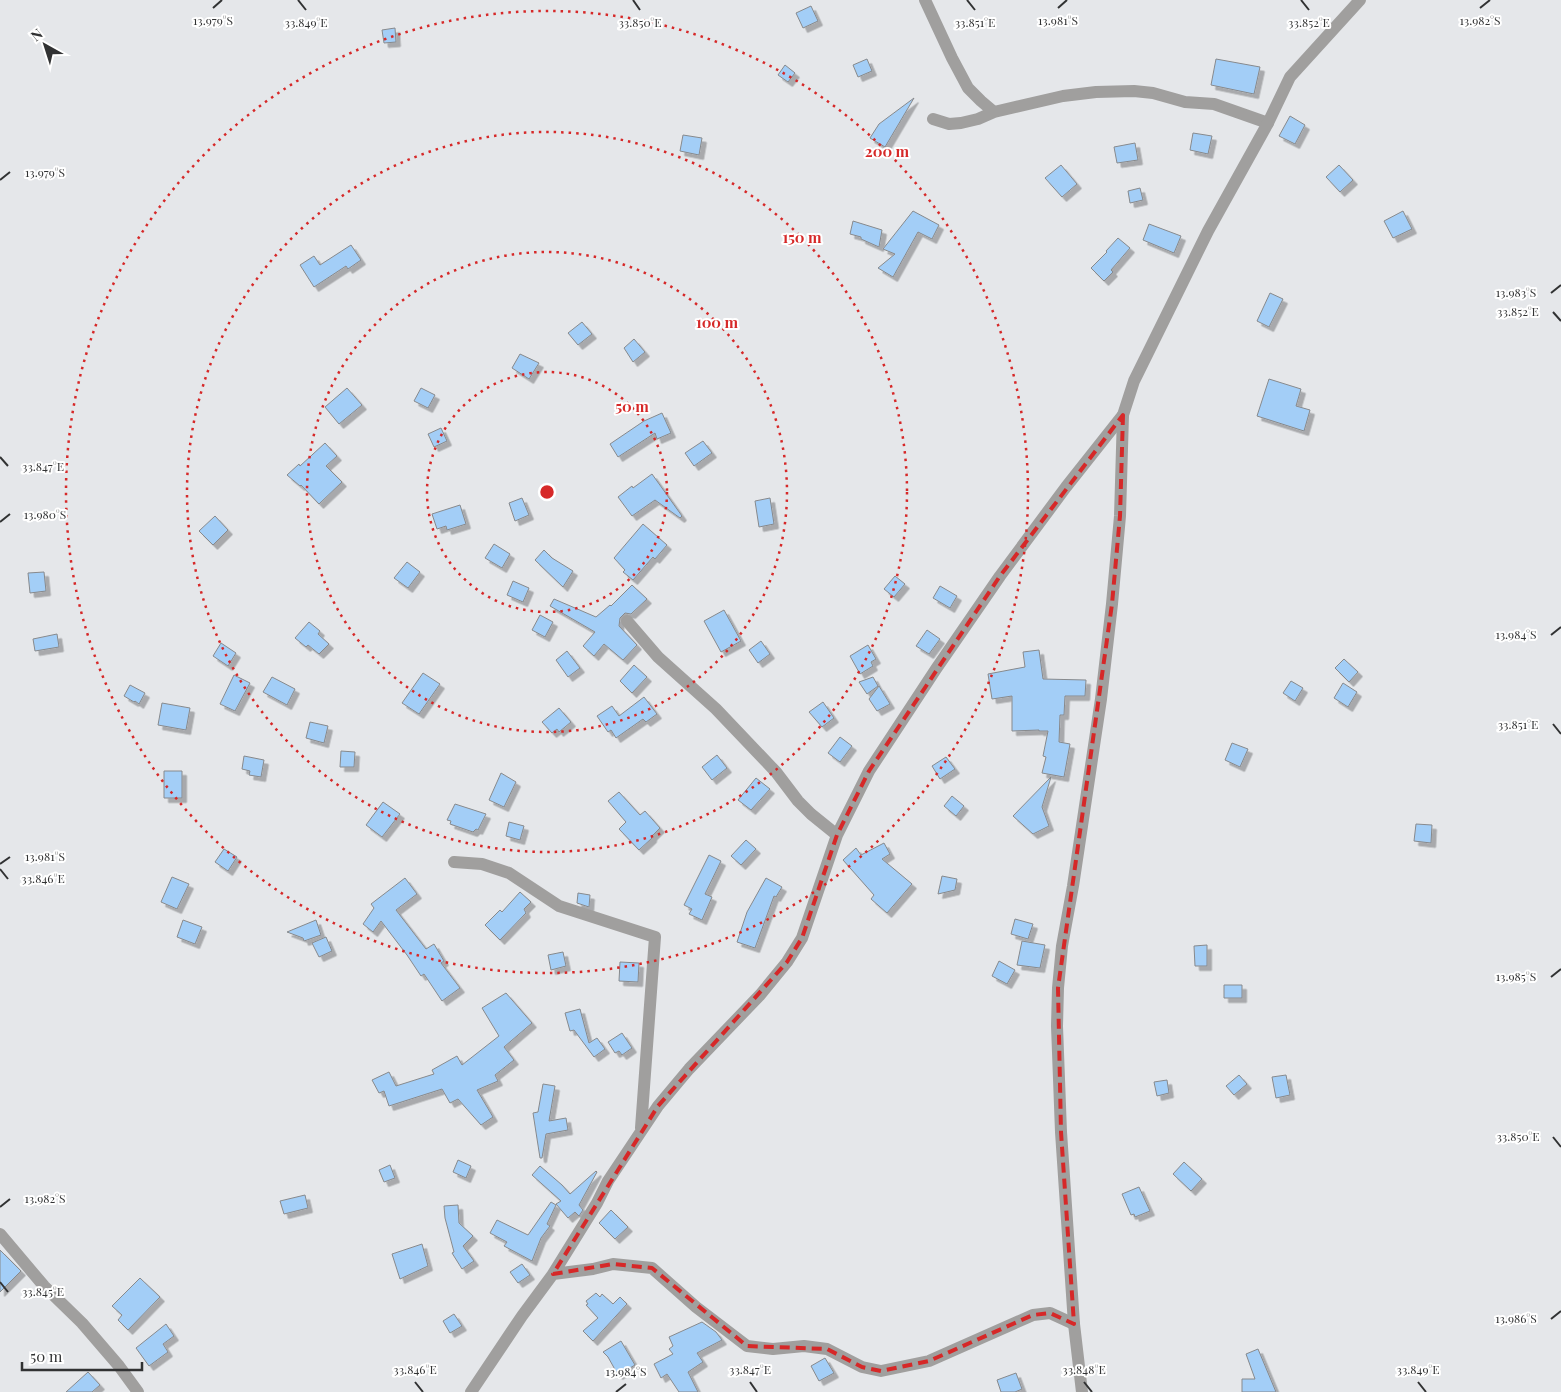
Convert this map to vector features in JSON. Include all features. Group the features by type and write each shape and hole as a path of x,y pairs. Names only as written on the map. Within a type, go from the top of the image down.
{"street":[{"path":"925,0 968,88 994,112"},
{"path":"1082,1392 1074,1324 1060,1125 1058,988 1062,946 1075,876 1101,698 1112,604 1120,516 1123,415 1134,381 1203,240 1268,123 1290,77 1360,0"},
{"path":"934,119 949,124 961,123 978,119 994,112 1063,96 1096,92 1134,91 1153,93 1185,102 1214,104 1268,123"},
{"path":"472,1392 522,1316 553,1274 608,1181 658,1106 689,1069 760,995 802,938 837,835 869,772 936,669 1000,576 1066,487 1123,415"},
{"path":"627,621 658,657 716,709 776,772 798,801 837,835"},
{"path":"454,862 482,864 508,873 559,906 655,937 641,1131"},
{"path":"0,1234 44,1286 82,1323 119,1366 138,1392"},
{"path":"553,1274 593,1269 614,1264 652,1268 747,1346 773,1349 804,1346 827,1349 862,1367 881,1371 929,1361 1033,1315 1050,1313 1074,1324"}],"highlighted area":[{"path":"1123,415 1120,516 1112,604 1058,988 1061,1132 1074,1324 1050,1313 1033,1315 929,1361 881,1371 862,1367 827,1349 747,1346 652,1268 613,1264 553,1274 658,1106 787,962 802,938 837,835 869,771 1000,576"}],"building":[{"path":"811,6 818,21 803,28 796,13"},
{"path":"395,28 396,42 384,43 382,30"},
{"path":"867,59 872,71 858,77 853,65"},
{"path":"1216,59 1260,67 1254,94 1211,85"},
{"path":"785,65 795,73 788,82 778,75"},
{"path":"914,98 885,147 870,138 879,124"},
{"path":"1290,116 1305,125 1295,144 1279,136"},
{"path":"1193,133 1212,136 1208,154 1190,150"},
{"path":"683,135 702,138 699,155 680,151"},
{"path":"1135,143 1138,160 1117,163 1114,147"},
{"path":"1061,165 1077,184 1062,197 1045,178"},
{"path":"1339,165 1353,180 1340,192 1326,177"},
{"path":"1140,188 1143,200 1130,203 1128,191"},
{"path":"913,211 939,225 932,239 918,232 893,277 878,268 895,254 883,249"},
{"path":"1403,211 1412,229 1393,238 1384,221"},
{"path":"853,221 882,230 879,247 861,239 861,237 850,234"},
{"path":"1149,224 1181,236 1174,253 1143,240"},
{"path":"1118,238 1130,248 1104,281 1091,268"},
{"path":"351,245 361,260 348,269 346,266 314,287 300,265 314,256 320,265"},
{"path":"1270,293 1283,299 1269,327 1257,321"},
{"path":"582,322 592,334 578,345 568,333"},
{"path":"634,339 645,352 633,362 624,348"},
{"path":"520,354 539,363 529,379 512,368"},
{"path":"1269,379 1301,389 1296,406 1310,410 1304,431 1257,416"},
{"path":"347,388 362,405 339,424 325,407"},
{"path":"421,388 435,395 428,408 414,401"},
{"path":"662,413 671,433 657,439 655,433 618,457 610,444 644,421"},
{"path":"441,428 447,441 434,447 428,434"},
{"path":"703,441 712,453 694,466 685,453"},
{"path":"325,443 337,456 326,466 342,482 319,504 301,485 287,475"},
{"path":"652,474 682,516 680,518 655,500 632,516 618,497"},
{"path":"522,498 529,515 515,521 509,503"},
{"path":"770,498 774,524 759,527 755,501"},
{"path":"460,505 466,524 447,530 446,526 437,529 432,514"},
{"path":"215,516 228,530 213,545 199,531"},
{"path":"643,524 667,545 655,559 653,557 633,580 623,572 625,570 614,558"},
{"path":"494,544 510,554 502,568 485,558"},
{"path":"544,550 552,558 573,571 563,587 535,560"},
{"path":"407,562 420,572 408,588 394,578"},
{"path":"44,572 46,591 30,593 28,573"},
{"path":"895,576 905,584 894,597 884,589"},
{"path":"513,581 529,588 523,602 507,595"},
{"path":"632,585 647,599 631,614 625,613 620,618 619,626 637,645 623,660 604,644 594,656 583,646 595,632 550,606 554,599 596,617 611,606"},
{"path":"940,586 957,596 950,608 933,598"},
{"path":"724,610 741,641 721,652 704,621"},
{"path":"540,615 553,622 545,637 532,630"},
{"path":"309,622 320,631 318,634 329,644 319,654 295,638"},
{"path":"927,630 940,639 929,654 916,646"},
{"path":"57,634 59,647 35,651 33,639"},
{"path":"761,641 770,654 758,663 749,650"},
{"path":"221,643 236,653 228,666 213,656"},
{"path":"868,645 876,659 871,662 873,666 860,674 850,656"},
{"path":"1039,650 1043,679 1086,680 1085,696 1065,696 1064,715 1060,715 1059,742 1070,744 1064,777 1042,773 1046,757 1043,756 1048,731 1012,731 1012,696 992,699 988,674 1025,667 1023,652"},
{"path":"567,651 580,668 568,677 556,660"},
{"path":"1344,659 1358,672 1349,682 1335,668"},
{"path":"634,665 647,677 632,693 620,681"},
{"path":"423,673 440,684 419,714 402,703"},
{"path":"234,675 250,683 235,711 220,704"},
{"path":"272,677 295,689 287,705 263,692"},
{"path":"873,677 878,686 867,694 859,682"},
{"path":"1291,681 1303,688 1295,701 1283,693"},
{"path":"1343,683 1357,692 1348,707 1334,698"},
{"path":"130,685 145,693 139,704 124,696"},
{"path":"879,686 890,704 877,711 869,699"},
{"path":"644,697 657,714 646,722 643,719 616,738 611,730 608,732 597,716 612,706 619,716"},
{"path":"823,702 834,718 822,727 809,712"},
{"path":"162,703 190,708 186,730 158,725"},
{"path":"559,708 571,722 559,732 557,729 552,733 542,722"},
{"path":"310,722 328,726 324,743 306,738"},
{"path":"840,737 852,746 840,762 828,753"},
{"path":"1232,743 1248,749 1240,767 1225,760"},
{"path":"341,751 355,752 354,767 340,767"},
{"path":"717,755 727,768 712,780 702,767"},
{"path":"244,756 264,760 261,777 249,775 250,771 242,769"},
{"path":"946,757 955,769 940,779 932,766"},
{"path":"164,771 182,771 182,798 164,798"},
{"path":"501,773 516,782 504,807 489,800"},
{"path":"1051,777 1042,807 1049,826 1033,834 1013,816"},
{"path":"756,778 770,789 751,810 738,800"},
{"path":"619,792 640,815 645,811 660,828 639,850 619,829 626,822 608,801"},
{"path":"952,796 964,806 956,816 944,806"},
{"path":"383,802 400,814 382,837 366,825"},
{"path":"455,804 486,814 478,830 476,829 473,832 450,824 451,821 447,820"},
{"path":"509,822 524,826 520,840 506,836"},
{"path":"1416,824 1432,825 1431,843 1414,841"},
{"path":"746,840 756,849 741,865 731,856"},
{"path":"884,843 890,854 882,859 912,884 887,913 871,899 874,895 843,860 856,848 861,855"},
{"path":"224,849 237,857 228,871 215,862"},
{"path":"709,855 721,861 705,894 712,897 702,920 689,914 692,909 684,905"},
{"path":"942,876 957,879 955,890 938,894"},
{"path":"172,877 189,884 177,909 161,902"},
{"path":"405,878 417,894 396,910 426,949 434,944 444,961 441,963 460,988 442,1001 424,974 421,976 381,921 373,932 363,924 374,908 371,904"},
{"path":"766,878 782,887 776,897 774,896 755,948 737,942 747,912"},
{"path":"520,892 531,902 524,909 526,913 500,940 485,925 500,910 502,912"},
{"path":"578,893 590,895 589,907 577,903"},
{"path":"1015,919 1033,924 1028,939 1011,934"},
{"path":"183,920 202,927 195,944 177,937"},
{"path":"316,920 321,935 304,941 303,938 287,932"},
{"path":"326,937 332,951 319,957 312,943"},
{"path":"1022,941 1045,945 1040,968 1017,965"},
{"path":"1207,945 1207,966 1195,966 1194,946"},
{"path":"563,952 566,966 551,970 548,955"},
{"path":"999,961 1015,970 1007,984 992,976"},
{"path":"620,962 639,963 638,982 619,981"},
{"path":"1224,985 1242,985 1242,998 1224,998"},
{"path":"506,993 532,1023 504,1047 514,1060 495,1075 498,1081 477,1090 493,1117 481,1125 458,1099 450,1103 442,1089 389,1106 384,1091 379,1093 372,1080 389,1072 396,1086 434,1074 432,1070 457,1056 462,1065 499,1036 482,1008"},
{"path":"580,1009 589,1043 597,1038 605,1049 594,1057 574,1030 570,1031 565,1013"},
{"path":"622,1033 632,1048 622,1055 619,1051 615,1053 608,1042"},
{"path":"1239,1075 1247,1084 1234,1095 1226,1086"},
{"path":"1286,1075 1290,1095 1276,1098 1272,1077"},
{"path":"1167,1080 1169,1093 1157,1096 1154,1082"},
{"path":"543,1084 555,1086 549,1121 566,1118 568,1130 546,1134 542,1158 540,1158 533,1113 538,1112"},
{"path":"458,1160 471,1166 466,1178 453,1172"},
{"path":"1184,1162 1202,1179 1191,1191 1173,1174"},
{"path":"390,1165 395,1178 384,1182 379,1170"},
{"path":"540,1166 570,1194 597,1172 579,1205 583,1210 579,1216 575,1212 568,1218 556,1204 561,1201 532,1175"},
{"path":"1139,1187 1150,1211 1135,1217 1134,1214 1131,1215 1122,1194"},
{"path":"305,1195 308,1208 284,1214 280,1201"},
{"path":"551,1202 556,1205 547,1224 550,1226 541,1238 532,1261 504,1246 507,1242 490,1233 497,1220 528,1235"},
{"path":"458,1205 459,1223 473,1236 463,1246 474,1261 462,1269 452,1253 454,1252 445,1218 444,1206"},
{"path":"611,1210 628,1227 615,1239 599,1223"},
{"path":"422,1244 428,1266 400,1279 392,1254"},
{"path":"0,1250 21,1271 0,1292"},
{"path":"522,1264 530,1275 518,1283 510,1272"},
{"path":"140,1278 160,1297 128,1330 118,1320 122,1315 112,1306"},
{"path":"596,1293 600,1297 602,1294 613,1304 620,1297 627,1304 593,1341 583,1331 598,1318 586,1305 588,1304 586,1301"},
{"path":"454,1314 462,1326 450,1333 443,1321"},
{"path":"702,1322 716,1332 722,1340 697,1353 703,1362 688,1372 698,1392 679,1392 667,1374 661,1378 654,1364 673,1354 669,1349 673,1346 669,1337"},
{"path":"166,1324 174,1336 163,1344 168,1352 149,1366 136,1348"},
{"path":"621,1341 635,1365 618,1375 603,1352"},
{"path":"1258,1349 1276,1392 1242,1392 1242,1379 1255,1379 1246,1354"},
{"path":"825,1358 834,1373 819,1381 811,1366"},
{"path":"88,1372 100,1385 92,1392 66,1392"},
{"path":"1016,1373 1022,1389 1015,1392 1001,1392 997,1380"}]}
